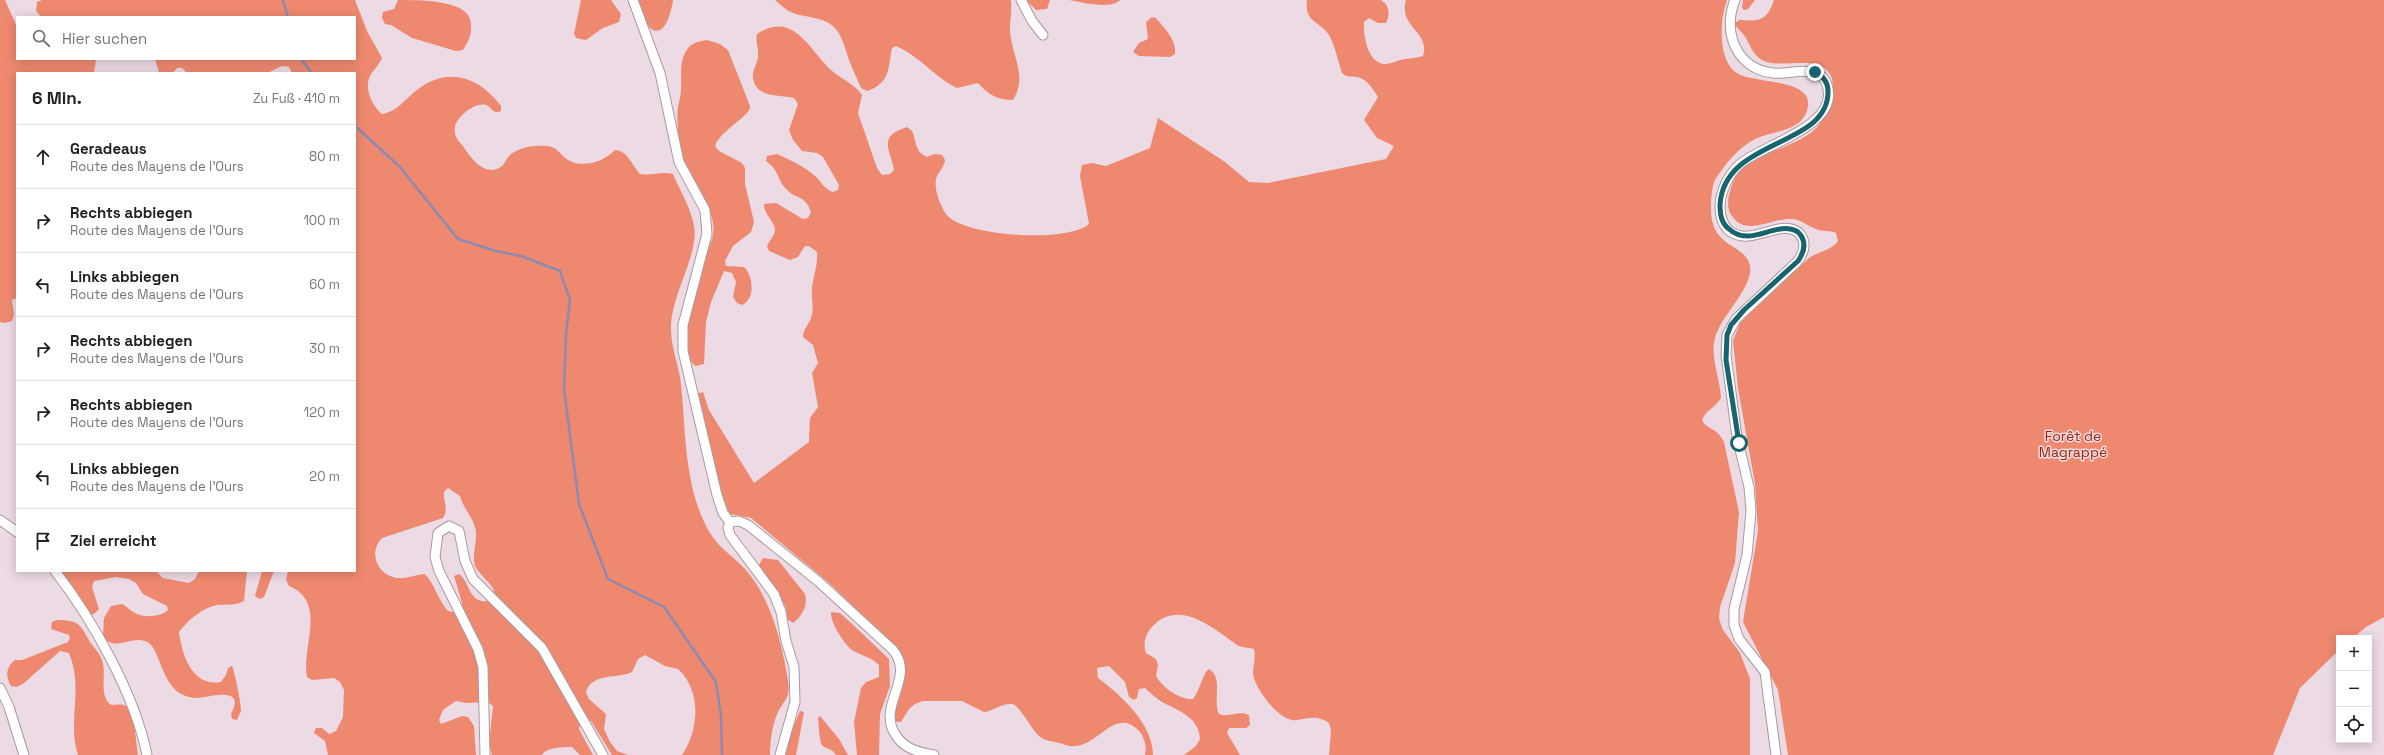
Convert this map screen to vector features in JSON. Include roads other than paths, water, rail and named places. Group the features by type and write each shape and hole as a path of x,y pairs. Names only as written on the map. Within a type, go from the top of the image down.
{"street":[{"path":"634,0 662,80 679,162 705,210 707,220 707,234 683,325 683,351 717,496 723,513 730,522"},
{"path":"1021,0 1032,21 1043,35"},
{"path":"1735,0 1730,15 1729,31 1736,49 1747,62 1760,70 1771,73 1815,72 1825,80 1828,90 1824,108 1811,124 1798,134 1750,158 1735,169 1726,182 1720,205 1724,225 1739,236 1754,236 1787,229 1798,232 1804,243 1804,252 1798,261 1736,319 1729,330 1726,347 1737,437 1751,502 1747,555 1734,609 1734,625 1739,639 1761,664 1765,672 1776,755"},
{"path":"0,520 16,531"},
{"path":"730,522 739,521 748,525 819,582 893,650 902,671 889,714 891,728 898,739 907,747 934,755"},
{"path":"730,522 728,528 730,535 766,581 777,599 794,667 795,702 780,755"},
{"path":"485,755 483,667 478,649 439,571 435,556 438,533 443,528 449,526 459,530 465,561 473,579 542,648 603,755"},
{"path":"56,572 93,626 135,709 147,755"},
{"path":"0,688 9,707 24,755"}],"waterway":[{"path":"283,0 288,16"},
{"path":"302,60 311,72"},
{"path":"356,127 399,166 458,239 496,251 521,256 560,271 570,300 566,334 564,389 579,504 608,579 664,607 716,682 721,716 722,755"}],"park label":[{"name":"Forêt de Magrappé","path":"2073,444"}]}
